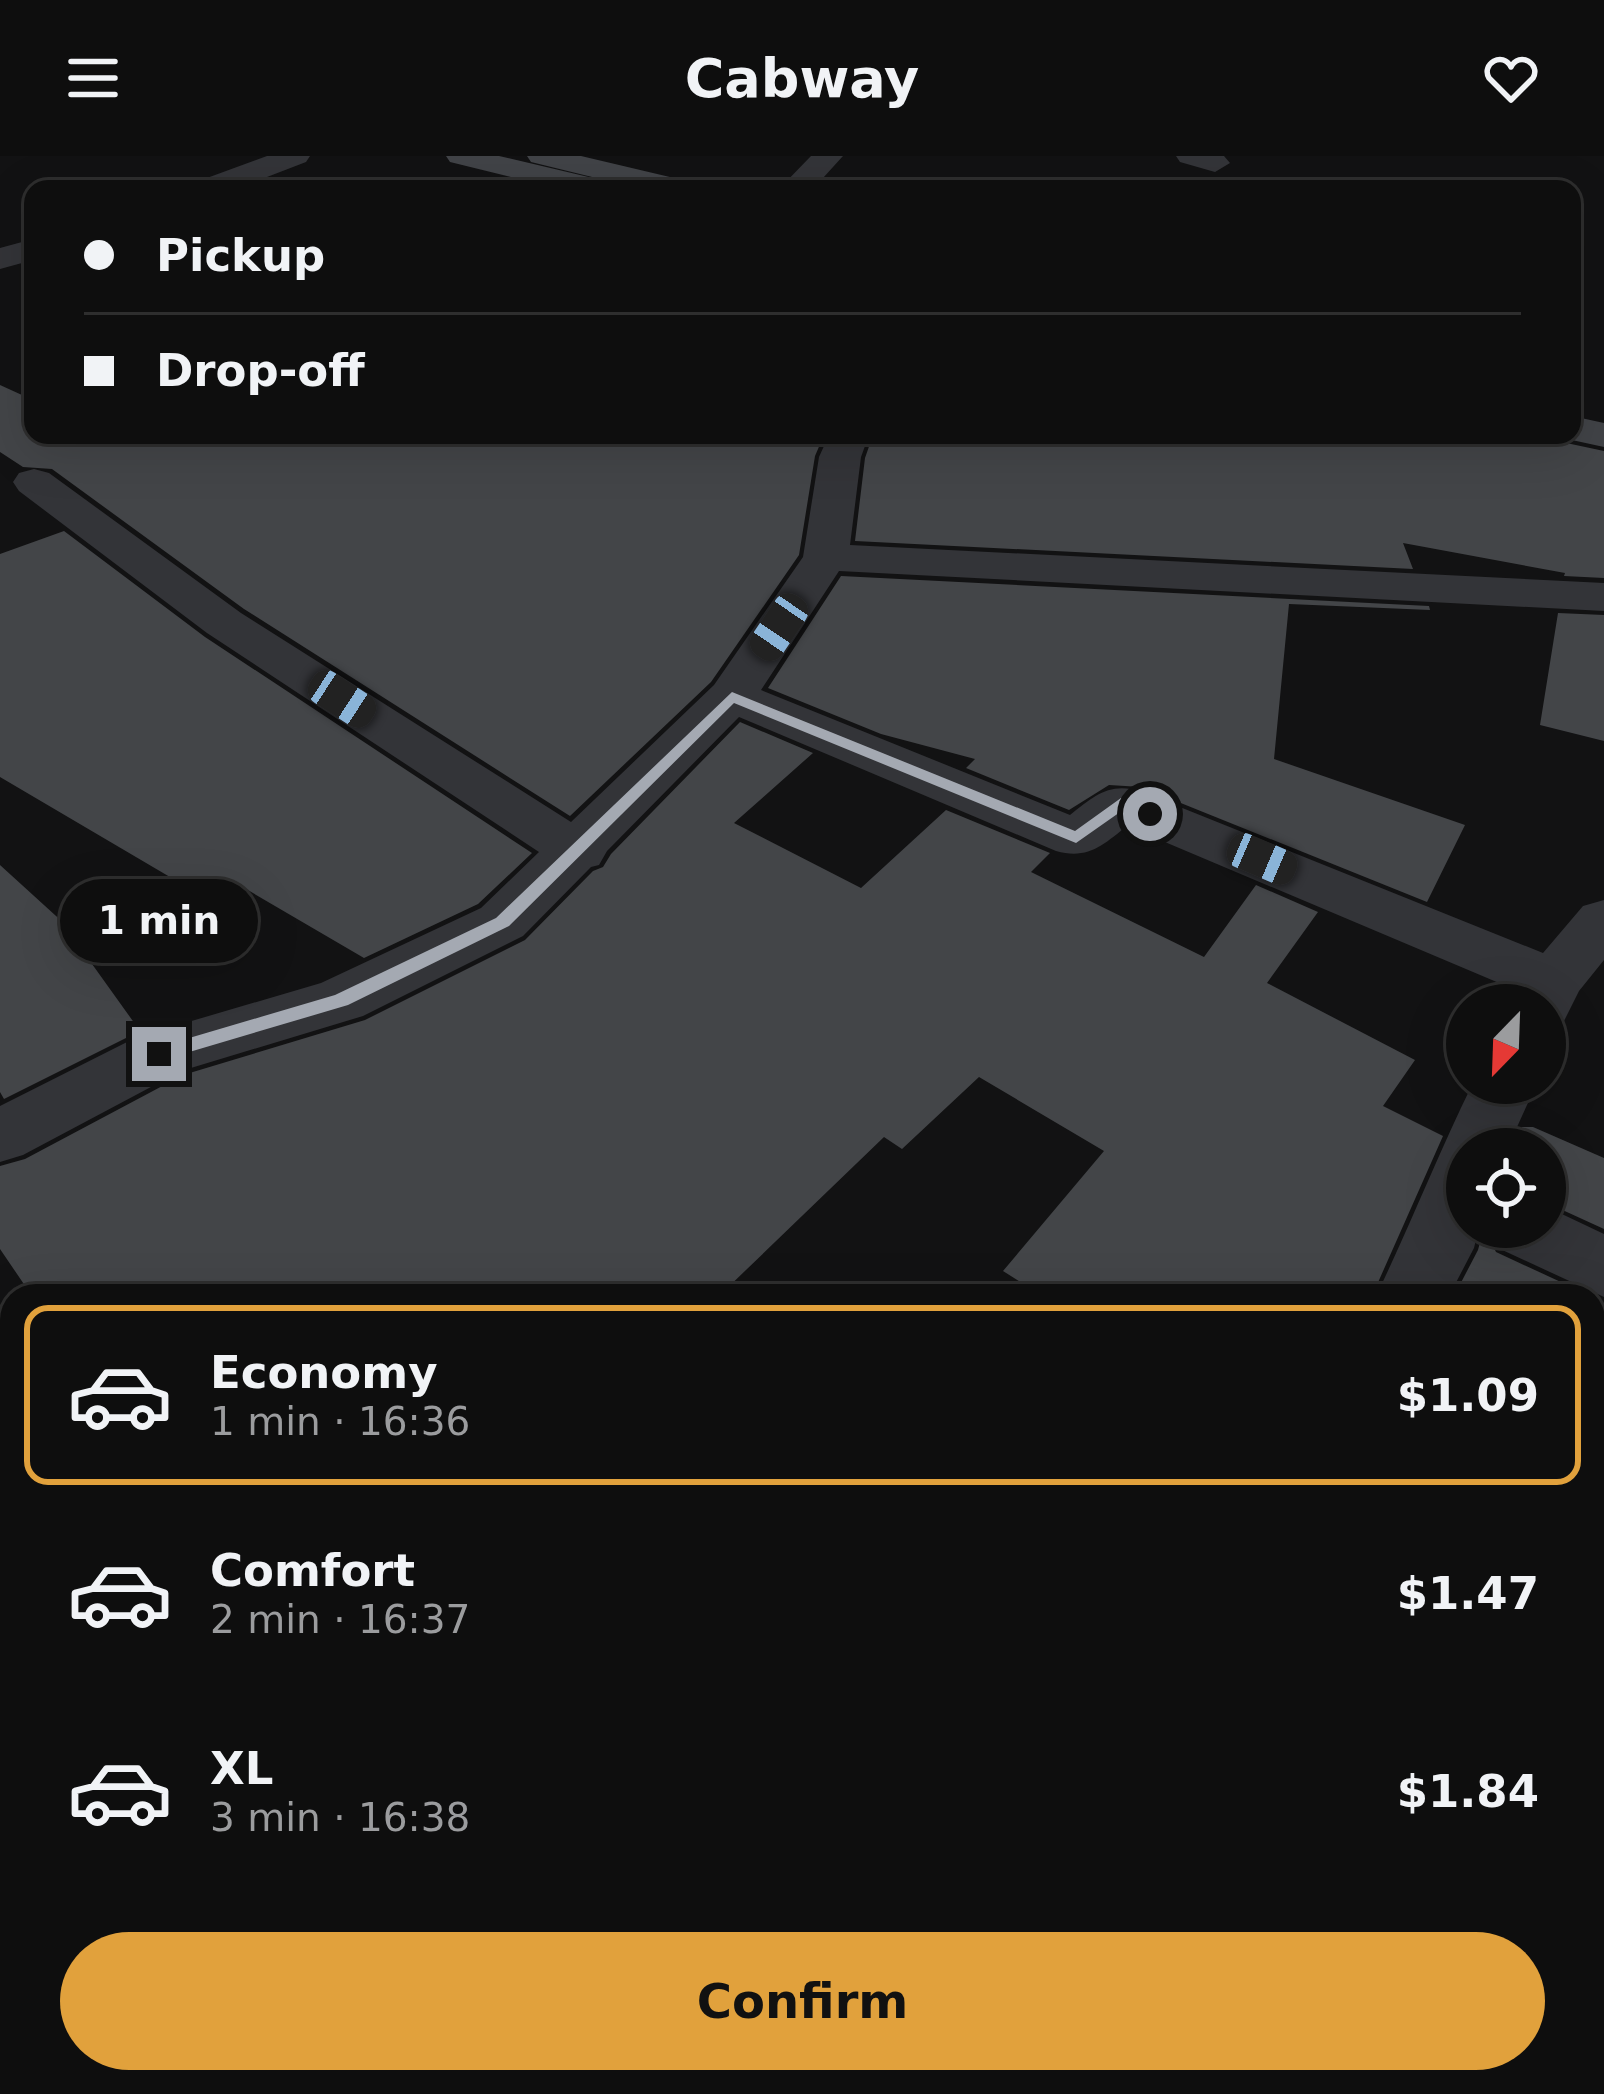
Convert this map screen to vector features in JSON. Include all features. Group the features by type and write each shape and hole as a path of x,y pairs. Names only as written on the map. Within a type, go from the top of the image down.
{"main road":[{"path":"461,156 592,170"},
{"path":"542,156 638,180"}],"street":[{"path":"231,180 296,156"},
{"path":"805,180 829,156"},
{"path":"0,1136 159,1054 341,1000 502,922 579,852 732,696 826,557 845,444"},
{"path":"34,482 224,623 579,852"},
{"path":"826,557 1604,597"},
{"path":"732,696 1076,838 1121,803 1528,984"},
{"path":"1555,984 1604,920"},
{"path":"1419,1284 1446,1229"},
{"path":"1566,1248 1604,1267"}],"building":[{"path":"0,385 24,396 24,444 820,444 799,555 711,682 570,816 244,609 52,469 23,467 0,452"},
{"path":"870,444 1571,444 1604,451 1604,578 1564,576 1403,543 1413,569 855,541"},
{"path":"64,531 205,637 532,853 478,904 364,958 234,882 209,900 0,777 0,554"},
{"path":"841,576 1429,606 1430,610 1289,604 1274,759 1465,825 1427,902 1141,787 1109,785 1069,810 966,768 975,759 881,734 768,688"},
{"path":"1558,613 1604,615 1604,741 1540,725"},
{"path":"740,722 813,753 734,823 861,888 946,810 1050,853 1031,872 1204,957 1256,885 1318,912 1267,983 1415,1060 1383,1106 1443,1136 1377,1284 1024,1284 1003,1271 1104,1151 979,1077 902,1149 884,1137 731,1284 24,1284 0,1249 0,1166 25,1159 183,1075 365,1020 525,940"},
{"path":"0,865 89,946 82,950 140,1031 4,1099 0,1092"},
{"path":"1566,1141 1604,1158 1604,1229 1566,1212"},
{"path":"1479,1248 1494,1248 1565,1284 1460,1284"}],"route":[{"path":"159,1054 341,1000 502,922 579,852 732,696 1076,838 1121,803 1150,814"}]}
